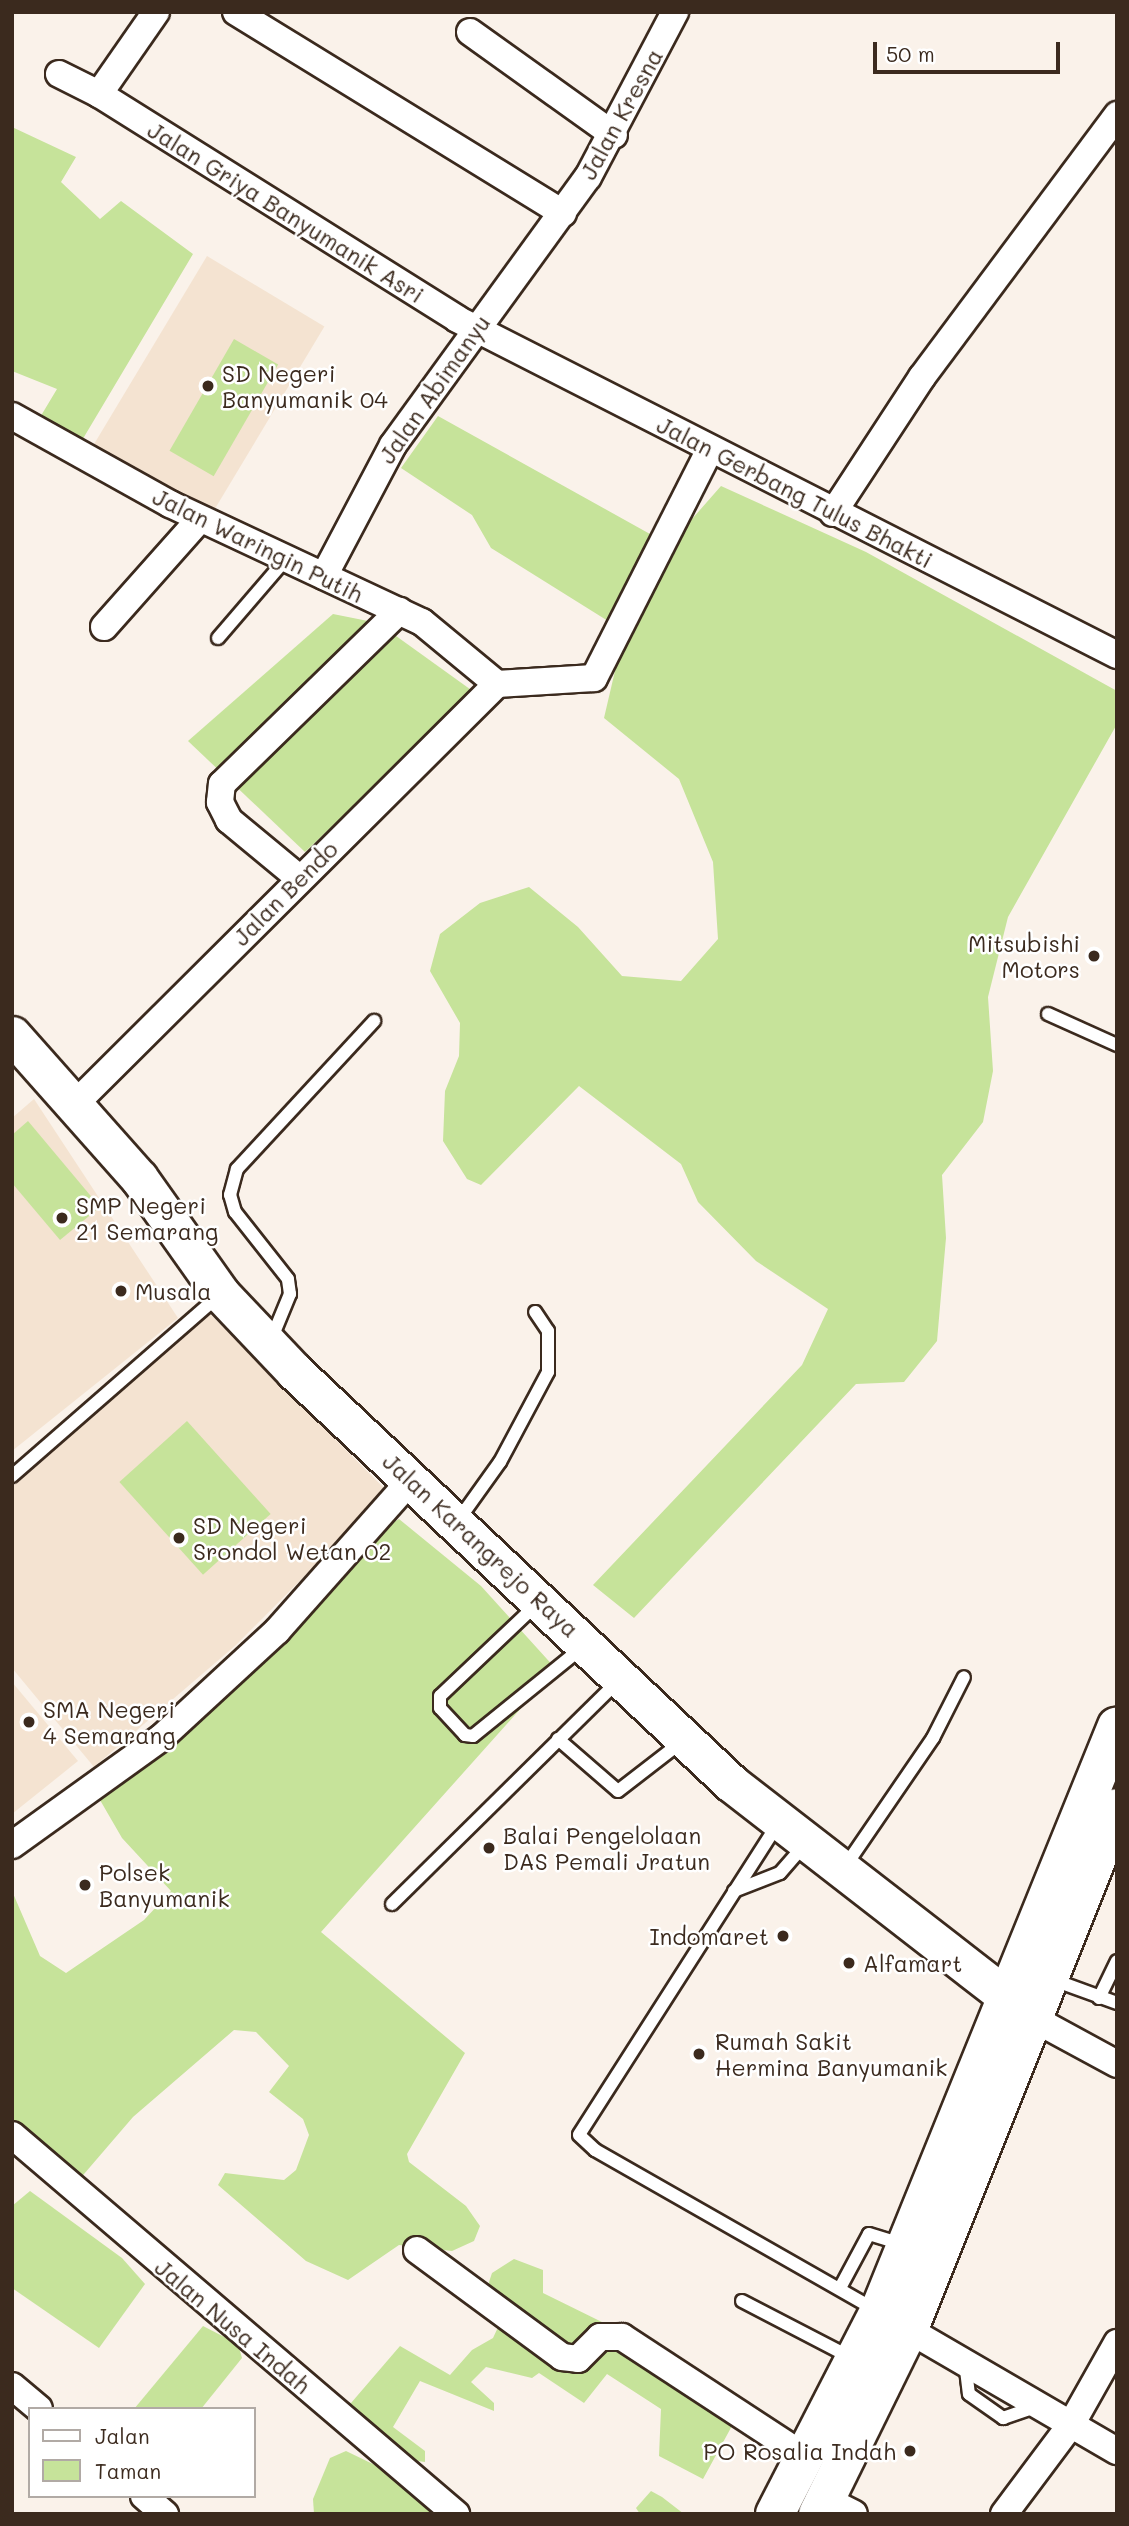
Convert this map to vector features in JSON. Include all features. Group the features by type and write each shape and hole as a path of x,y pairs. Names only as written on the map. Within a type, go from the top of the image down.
{"highway":[{"path":"833,2509 893,2321 1015,2009 1117,1726"},
{"path":"775,2514 807,2458 856,2360 893,2321 905,2246 1015,2009 1051,1979 1117,1808"}],"main road":[{"name":"Jalan Karangrejo Raya","path":"12,1035 139,1178 221,1294 269,1344 684,1740 793,1832 1015,2009"}],"street":[{"path":"99,94 156,12"},
{"path":"236,12 563,213"},
{"name":"Jalan Kresna","path":"563,213 614,135 675,12"},
{"path":"470,32 614,135"},
{"name":"Jalan Griya Banyumanik Asri","path":"59,74 99,94 474,328"},
{"path":"833,513 922,377 1117,115"},
{"name":"Jalan Abimanyu","path":"324,576 375,472 474,328 563,213"},
{"name":"Jalan Gerbang Tulus Bhakti","path":"474,328 833,513 1117,655"},
{"name":"Jalan Waringin Putih","path":"12,416 200,519 399,611 497,684"},
{"path":"497,684 594,678 710,449"},
{"path":"104,627 200,519"},
{"path":"299,878 229,820 219,802 222,784 399,611"},
{"name":"Jalan Bendo","path":"75,1104 299,878 497,684"},
{"path":"12,1845 171,1729 276,1632 412,1479"},
{"path":"1015,2009 1117,2064"},
{"name":"Jalan Nusa Indah","path":"12,2135 456,2514"},
{"path":"417,2250 562,2357 578,2359 600,2337 622,2337 807,2458"},
{"path":"893,2321 964,2358 1117,2451"},
{"path":"1004,2514 1072,2423 1117,2343"},
{"path":"12,2386 37,2407"},
{"path":"146,2498 165,2514"}],"lane":[{"path":"218,638 286,559"},
{"path":"1048,1013 1117,1045"},
{"path":"269,1344 290,1294 288,1279 235,1212 230,1195 237,1168 374,1021"},
{"path":"12,1476 221,1294"},
{"path":"457,1522 500,1462 548,1372 548,1331 535,1312"},
{"path":"540,1601 440,1696 440,1709 465,1735 473,1736 586,1645"},
{"path":"842,1871 933,1738 964,1677"},
{"path":"392,1904 620,1678"},
{"path":"558,1739 618,1791 684,1740"},
{"path":"734,1891 780,1873 793,1832"},
{"path":"793,1832 734,1891 579,2135 583,2143 840,2288 893,2321"},
{"path":"1099,1998 1117,1961"},
{"path":"1051,1979 1117,2003"},
{"path":"840,2288 869,2234 905,2246"},
{"path":"741,2301 856,2360"}],"shaded area":[{"name":"SD Negeri Banyumanik 04","path":"207,256 324,327 210,518 92,447"},
{"name":"SMP Negeri 21 Semarang","path":"34,1099 178,1318 12,1451 12,1118"},
{"name":"SD Negeri Srondol Wetan 02","path":"209,1313 388,1492 236,1645 94,1767 12,1668 12,1487"},
{"name":"SMA Negeri 4 Semarang","path":"12,1682 78,1761 12,1814"}],"green space":[{"path":"12,127 76,157 61,182 100,219 121,201 193,254 81,442 39,419 57,389 12,371"},
{"path":"234,339 278,364 214,476 170,451"},
{"path":"438,416 650,534 608,621 491,548 472,515 401,468"},
{"path":"721,486 866,552 1117,691 1117,724 1008,917 988,997 993,1071 983,1122 942,1175 946,1238 937,1341 904,1382 856,1384 634,1618 593,1585 802,1365 828,1309 756,1261 698,1202 681,1164 579,1086 481,1185 467,1179 443,1141 445,1091 459,1056 460,1023 430,971 440,934 480,903 529,887 578,927 622,976 681,981 718,939 713,862 679,779 604,718 618,658 685,527"},
{"path":"333,614 378,623 474,692 305,852 188,741"},
{"path":"28,1121 100,1207 60,1240 12,1183 12,1135"},
{"path":"187,1421 271,1514 203,1575 119,1482"},
{"path":"399,1519 481,1586 556,1669 321,1932 465,2053 407,2154 409,2162 466,2206 480,2226 474,2241 452,2251 399,2245 348,2280 306,2261 218,2185 225,2173 284,2180 296,2170 309,2135 303,2119 269,2092 289,2066 256,2032 234,2030 133,2117 78,2181 12,2134 12,1891 40,1956 66,1973 144,1920 171,1891 122,1838 100,1800 280,1639 378,1532"},
{"path":"30,2191 122,2258 145,2284 99,2348 12,2288 12,2206"},
{"path":"514,2259 543,2270 543,2293 608,2325 733,2424 703,2479 659,2456 661,2409 607,2374 584,2403 539,2373 532,2378 486,2367 471,2382 494,2403 494,2411 420,2381 393,2427 425,2451 425,2462 410,2460 329,2395 351,2403 400,2346 450,2375 472,2350 493,2338 500,2323 488,2285 492,2273"},
{"path":"203,2326 238,2344 242,2358 203,2407 136,2407"},
{"path":"346,2451 379,2467 436,2514 314,2514 313,2499 330,2458"},
{"path":"651,2491 684,2514 640,2514 636,2508"}],"place":[{"name":"SD Negeri Banyumanik 04","path":"208,386"},
{"name":"Mitsubishi Motors","path":"1094,956"},
{"name":"SMP Negeri 21 Semarang","path":"62,1218"},
{"name":"Musala","path":"121,1291"},
{"name":"SD Negeri Srondol Wetan 02","path":"179,1538"},
{"name":"SMA Negeri 4 Semarang","path":"29,1722"},
{"name":"Balai Pengelolaan DAS Pemali Jratun","path":"489,1848"},
{"name":"Polsek Banyumanik","path":"85,1885"},
{"name":"Indomaret","path":"783,1936"},
{"name":"Alfamart","path":"849,1963"},
{"name":"Rumah Sakit Hermina Banyumanik","path":"699,2054"},
{"name":"PO Rosalia Indah","path":"910,2451"}]}
